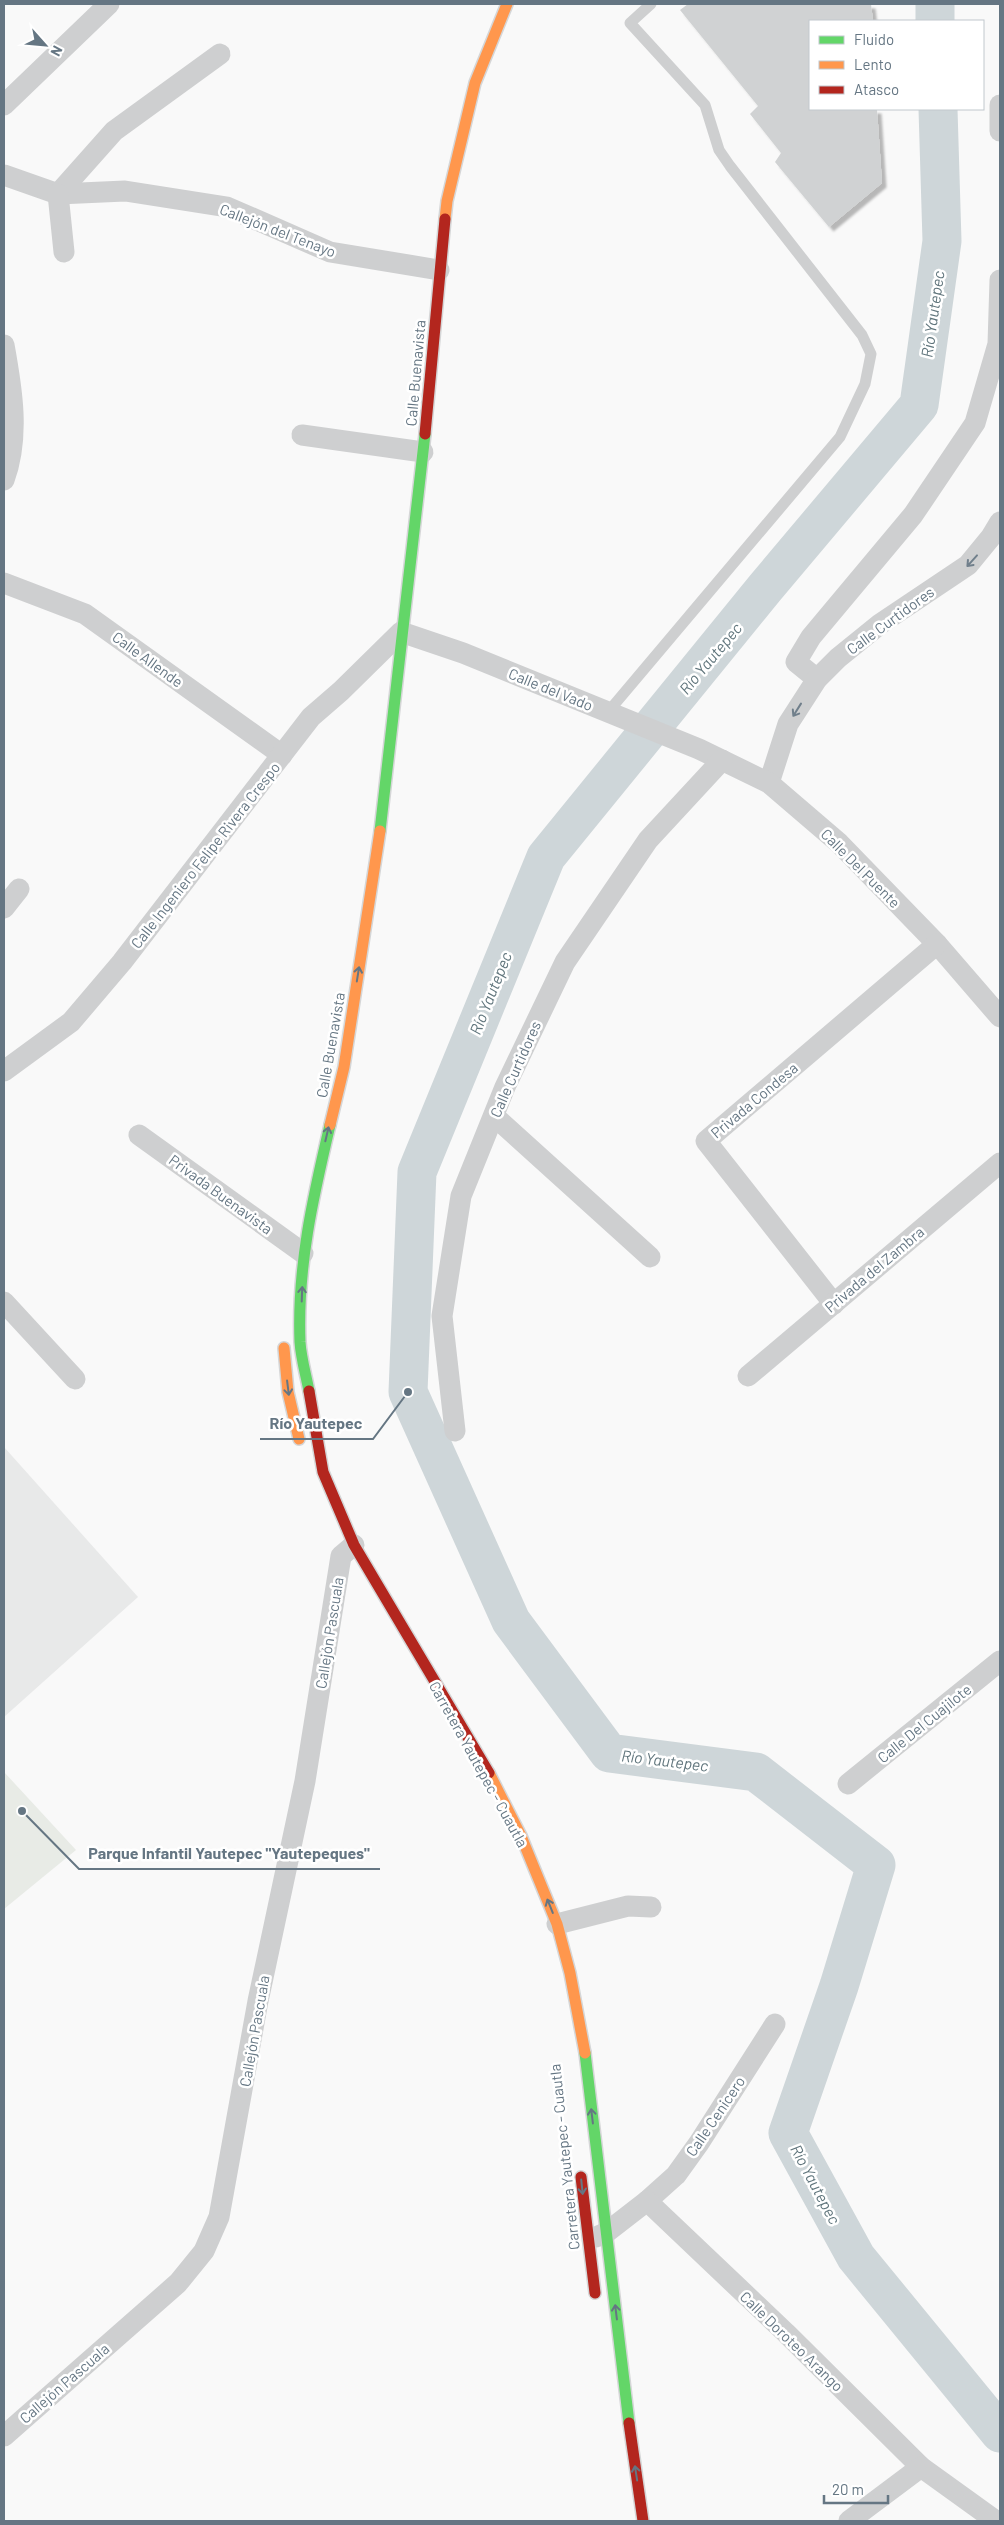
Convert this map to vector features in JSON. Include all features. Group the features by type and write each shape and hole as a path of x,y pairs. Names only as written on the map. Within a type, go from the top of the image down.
{"main road":[{"name":"Calle Buenavista","path":"300,1343 292,1246 311,1203 344,1067 380,830 401,632 423,452 446,202 475,83 507,4"},
{"name":"Calle Buenavista","path":"369,818 388,753"},
{"path":"284,1339 288,1392 303,1454"},
{"name":"Carretera Yautepec - Cuautla","path":"300,1343 323,1472 346,1555 498,1789 521,1836 557,1924 584,2055 597,2236 598,2308"},
{"path":"509,1841 521,1836"},
{"name":"Carretera Yautepec - Cuautla","path":"579,2161 597,2236 633,2456 640,2518"}],"street":[{"path":"4,105 109,4"},
{"path":"64,252 58,194 114,131 220,54"},
{"path":"1000,106 1000,131"},
{"path":"4,175 58,194"},
{"name":"Callejón del Tenayo","path":"58,194 125,191 227,207 330,252 439,270"},
{"path":"817,679 796,662 811,637 914,515 975,423 998,344 1000,280"},
{"path":"4,345 14,401 10,465 4,480"},
{"path":"302,435 423,452"},
{"name":"Calle Curtidores","path":"769,783 788,724 817,679 838,658 880,624 968,565 991,537 1000,522"},
{"name":"Calle Allende","path":"4,583 85,614 282,755"},
{"name":"Calle del Vado","path":"401,632 463,653 699,749"},
{"name":"Calle Ingeniero Felipe Rivera Crespo","path":"4,1071 71,1022 122,962 311,717 341,691 401,632"},
{"name":"Calle Del Puente","path":"699,749 769,783 839,843 937,944 1000,1017"},
{"name":"Calle Curtidores","path":"455,1431 442,1316 461,1196 505,1087 565,962 648,840 722,760"},
{"path":"4,908 19,890"},
{"name":"Privada Condesa","path":"834,1304 706,1141 937,944"},
{"path":"494,1116 650,1258"},
{"name":"Privada Buenavista","path":"139,1135 292,1246"},
{"name":"Privada del Zambra","path":"748,1376 1000,1163"},
{"path":"4,1302 75,1379"},
{"name":"Callejón Pascuala","path":"4,2436 178,2283 204,2251 219,2217 258,2000 305,1781 346,1555"},
{"name":"Calle Del Cuajilote","path":"848,1784 1000,1661"},
{"path":"557,1924 628,1906 651,1907"},
{"name":"Calle Cenicero","path":"647,2201 676,2175 699,2143 775,2024"},
{"path":"597,2236 647,2201"},
{"name":"Calle Doroteo Arango","path":"647,2201 786,2333 921,2467 996,2521"},
{"path":"848,2521 921,2467"}],"lane":[{"path":"608,712 840,437 865,384 871,354 862,335 719,150 705,105 630,23 651,4"}],"shaded area":[{"path":"4,1447 138,1597 4,1717"},
{"path":"4,1772 76,1850 4,1909"}],"building":[{"path":"688,4 871,4 873,20 809,20 809,110 877,110 882,183 829,227 775,162 781,153 750,114 758,106 680,10"}],"waterway":[{"name":"Río Yautepec","path":"935,4 935,20"},
{"name":"Río Yautepec","path":"938,110 942,241 919,405 765,588 546,857 417,1172 408,1392 511,1621 609,1753 756,1772 876,1865 839,1986 788,2133 856,2257 1000,2433"}],"traffic: fast":[{"path":"380,831 425,434"},
{"path":"309,1391 300,1342 301,1287 312,1206 330,1125"},
{"path":"585,2053 629,2423"}],"traffic: slow":[{"path":"445,219 447,201 475,83 507,4"},
{"path":"330,1125 344,1067 380,831"},
{"path":"284,1348 288,1392 299,1439"},
{"path":"489,1773 521,1836 557,1924 570,1973 585,2053"}],"traffic: jam":[{"path":"425,434 445,219"},
{"path":"309,1391 323,1472 354,1545 489,1773"},
{"path":"581,2177 595,2293"},
{"path":"629,2423 643,2521"}],"place":[{"name":"Río Yautepec","path":"408,1392"},
{"name":"Parque Infantil Yautepec \"Yautepeques\"","path":"22,1811"}]}
